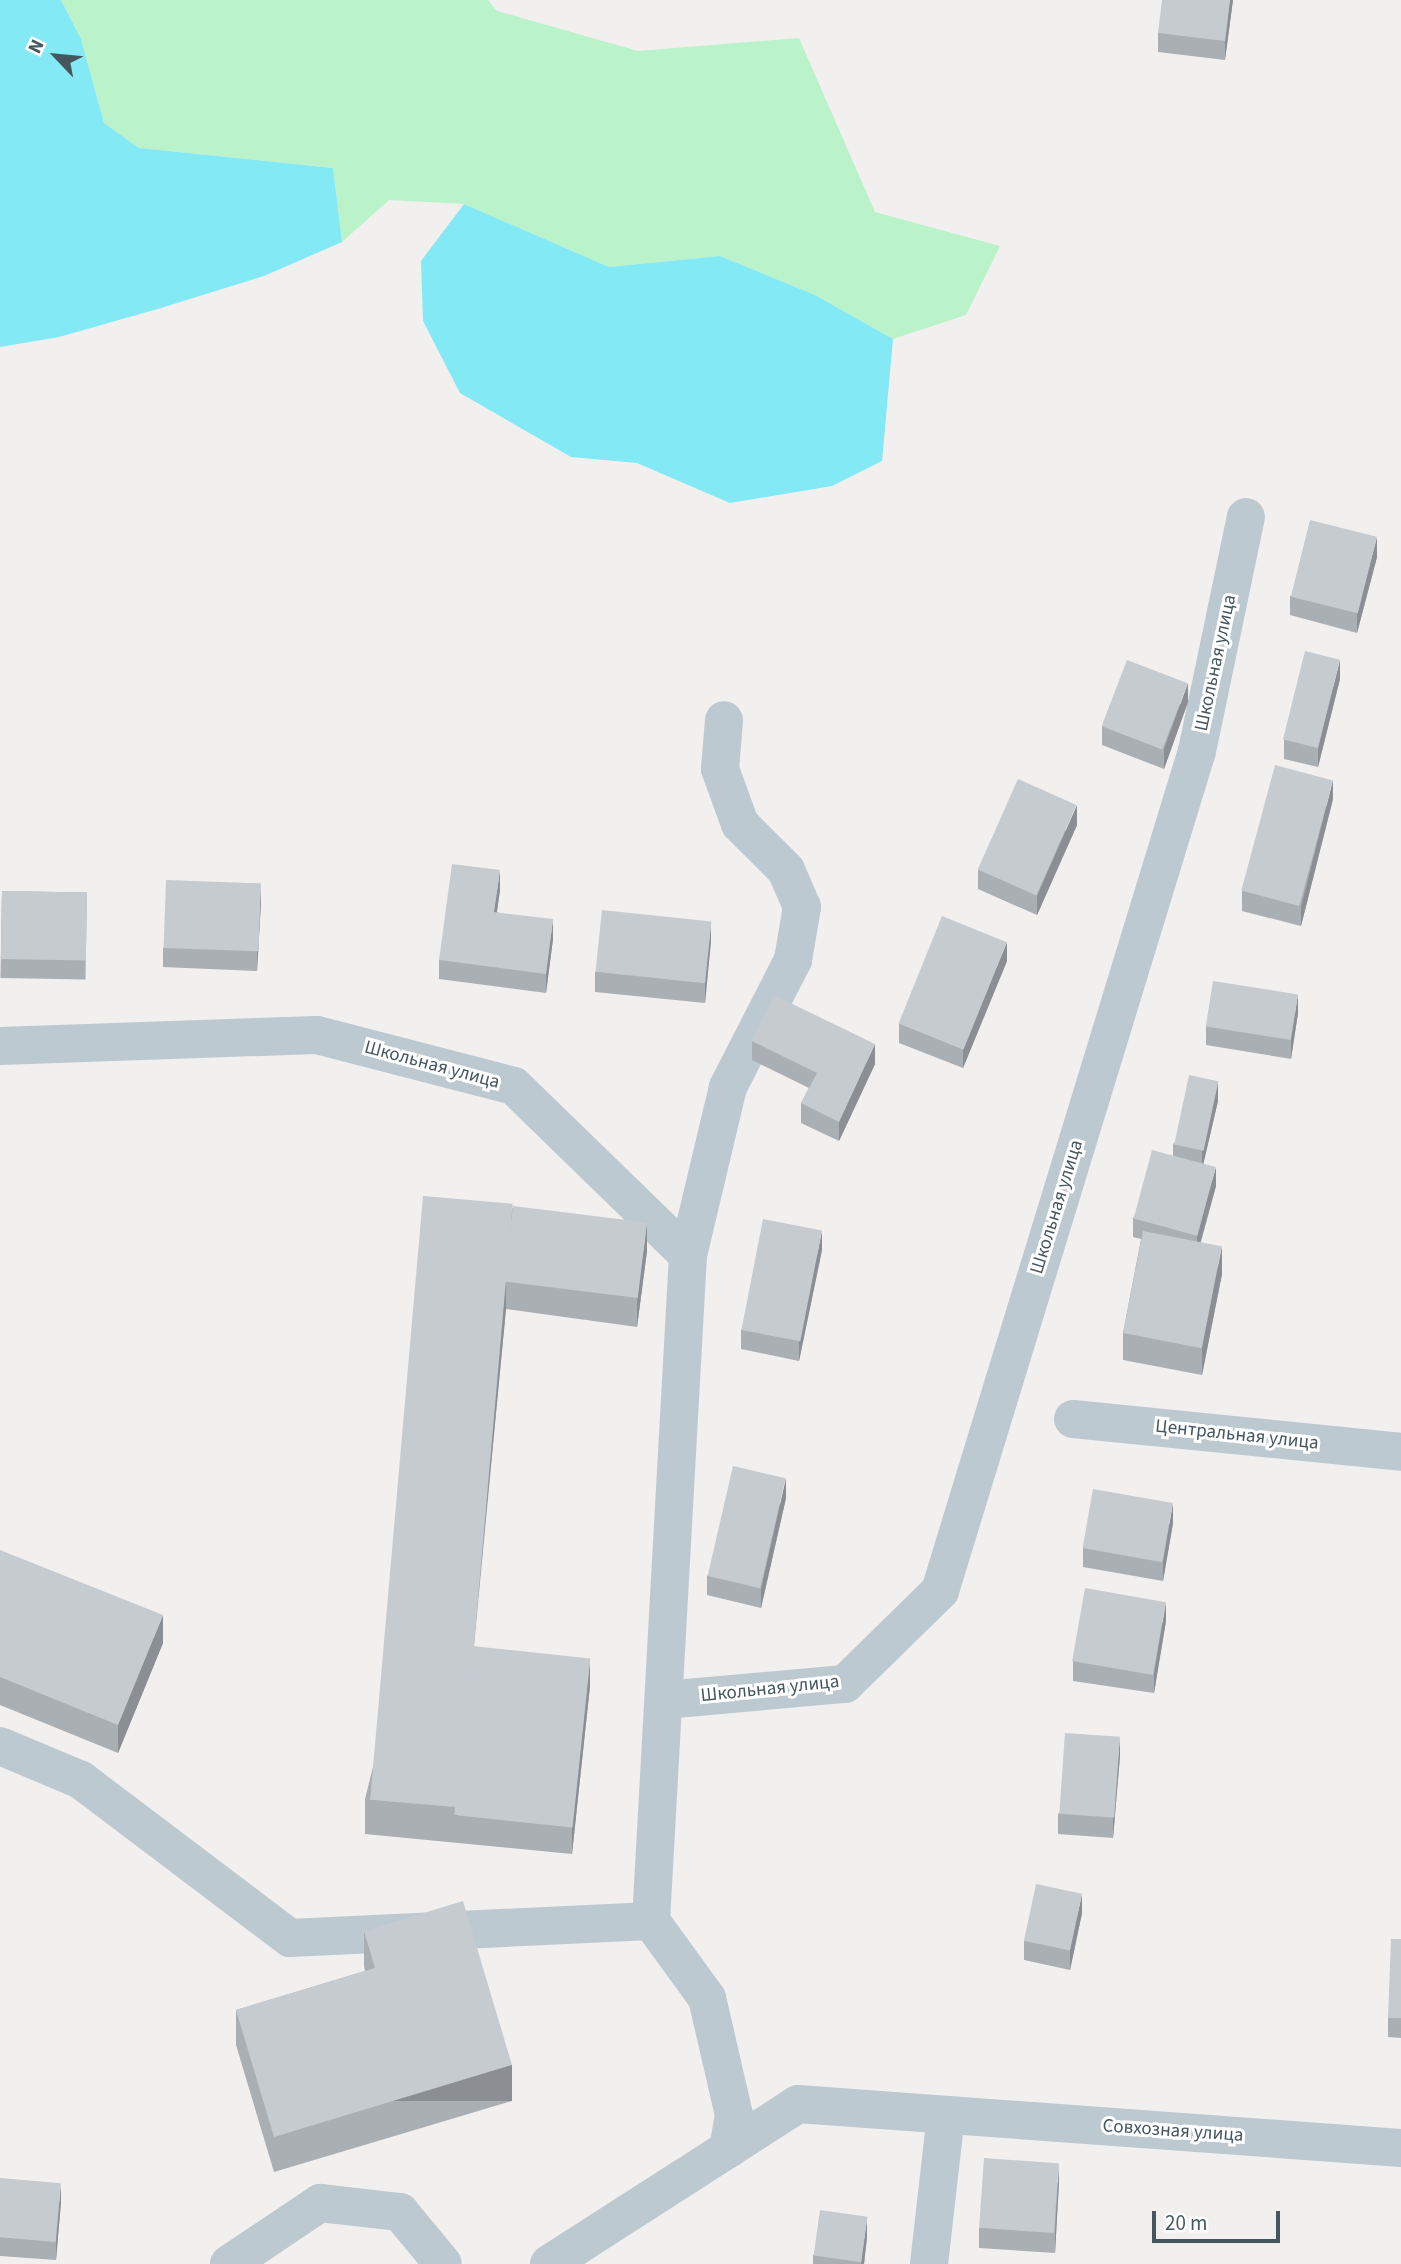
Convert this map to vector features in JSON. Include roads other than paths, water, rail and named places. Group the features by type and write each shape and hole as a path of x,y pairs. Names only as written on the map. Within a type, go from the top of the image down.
{"street":[{"name":"Школьная улица","path":"664,1700 845,1684 940,1591 1197,751 1246,517"},
{"path":"724,720 720,769 740,824 786,870 802,907 793,960 728,1087 688,1255 651,1921 707,1998 734,2115 728,2149"},
{"name":"Школьная улица","path":"0,1046 317,1035 514,1086 688,1255"},
{"name":"Центральная улица","path":"1073,1419 1401,1452"},
{"path":"0,1746 81,1780 290,1938 651,1921"},
{"name":"Совхозная улица","path":"550,2264 799,2104 1401,2148"},
{"path":"929,2264 946,2115"},
{"path":"229,2264 320,2203 400,2212 443,2264"}],"water":[{"path":"0,0 61,0 81,39 104,123 139,148 333,168 342,242 264,276 161,308 59,337 0,347"},
{"path":"464,204 609,267 720,256 815,295 893,339 882,461 832,486 730,503 637,463 571,457 460,393 423,321 421,261"}]}
